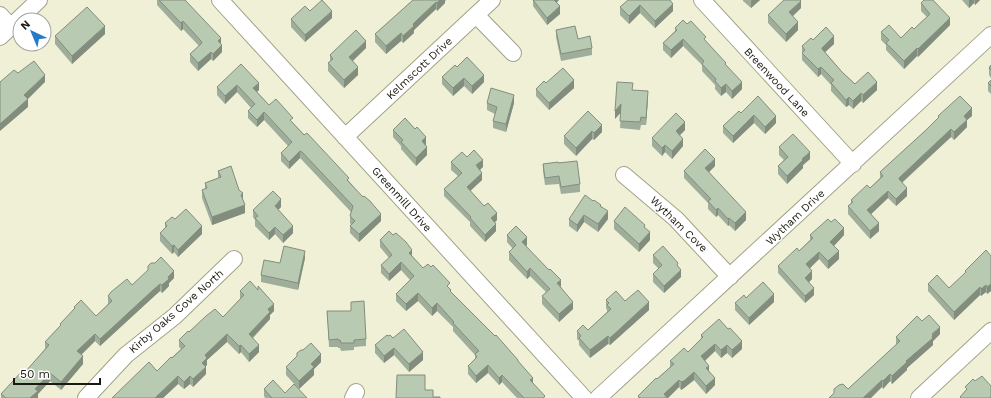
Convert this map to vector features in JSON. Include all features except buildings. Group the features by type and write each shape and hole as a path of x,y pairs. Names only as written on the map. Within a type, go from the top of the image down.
{"street":[{"path":"4,26 40,0"},
{"name":"Greenmill Drive","path":"220,0 584,398"},
{"name":"Kelmscott Drive","path":"345,137 492,0"},
{"name":"Breenwood Lane","path":"702,0 853,164"},
{"path":"476,15 513,53"},
{"name":"Wytham Drive","path":"598,398 991,35"},
{"name":"Wytham Cove","path":"624,175 676,219 730,277"},
{"name":"Kirby Oaks Cove North","path":"86,398 126,355 174,316 234,259"},
{"path":"919,398 991,331"}]}
